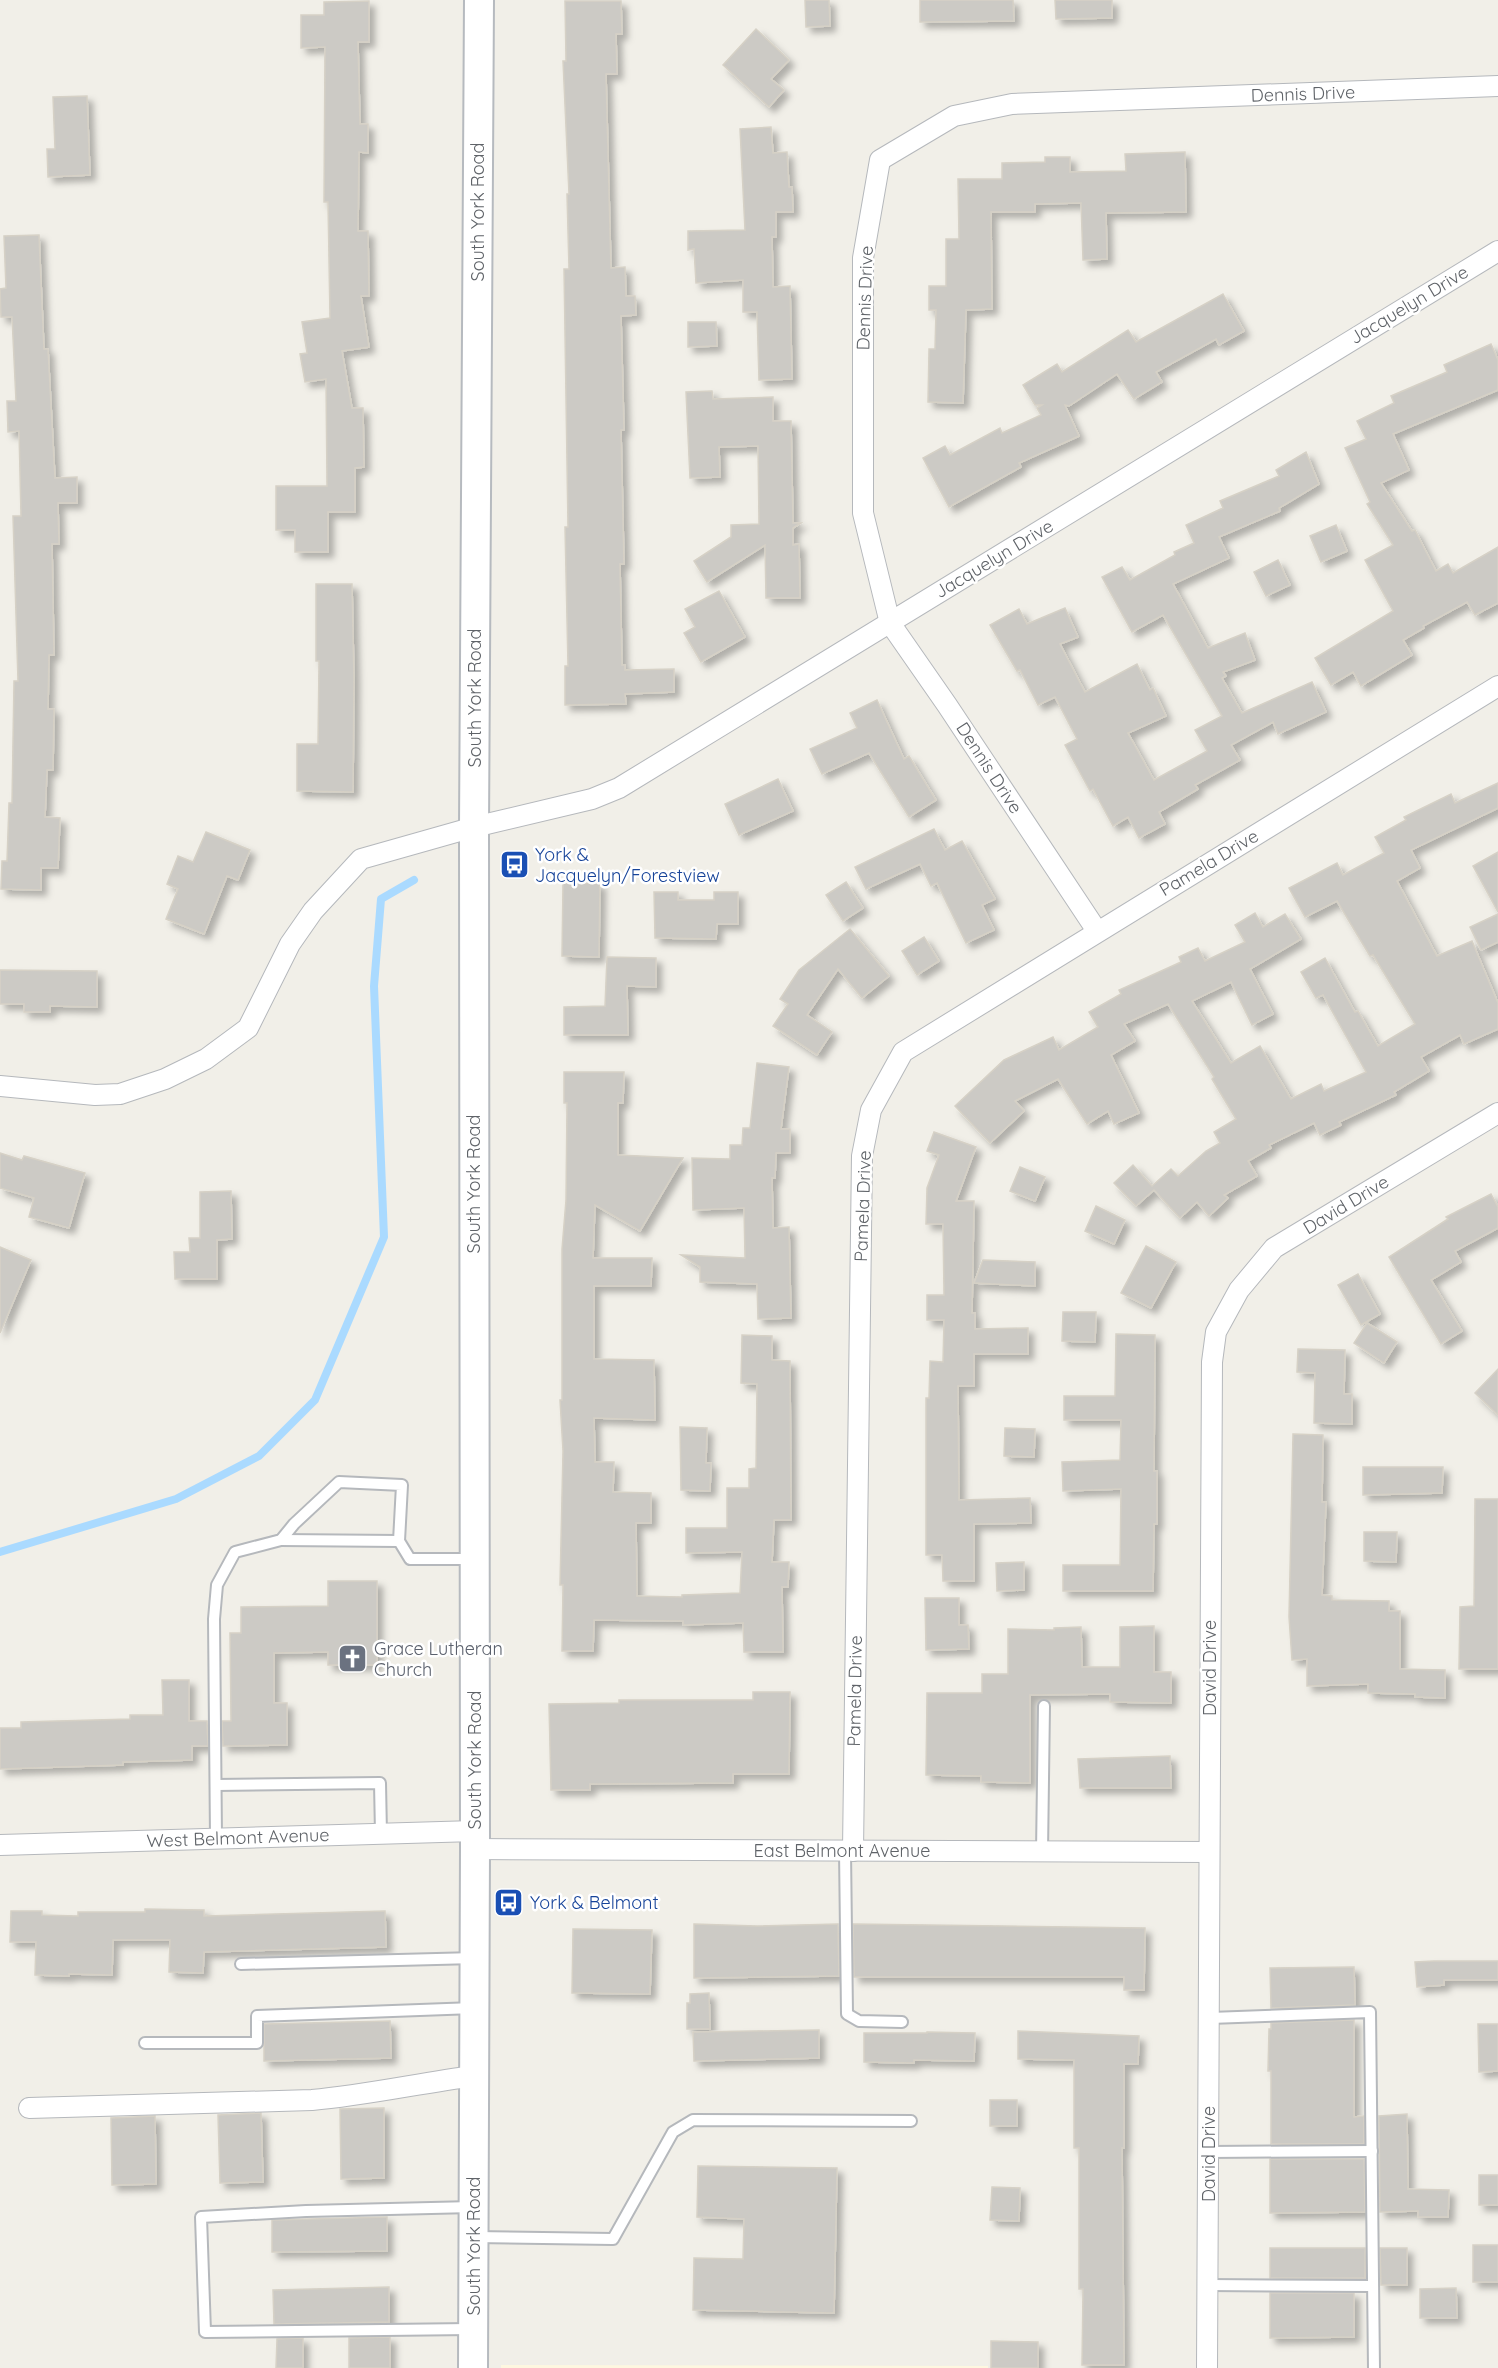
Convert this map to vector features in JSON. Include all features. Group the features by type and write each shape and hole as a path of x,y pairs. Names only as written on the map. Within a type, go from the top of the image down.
{"main road":[{"name":"South York Road","path":"473,2368 474,827 479,0"}],"street":[{"name":"Dennis Drive","path":"1097,931 890,623 863,513 863,258 880,160 954,116 1012,105 1498,86"},
{"name":"Jacquelyn Drive","path":"0,1086 94,1095 120,1094 165,1079 206,1059 248,1028 290,944 313,911 361,860 474,827 592,799 619,788 1498,251"},
{"name":"Pamela Drive","path":"849,1851 862,1156 872,1110 903,1052 1498,686"},
{"name":"David Drive","path":"1207,2368 1212,1362 1216,1332 1239,1290 1274,1248 1498,1113"},
{"name":"West Belmont Avenue","path":"0,1845 381,1834 475,1840"},
{"name":"East Belmont Avenue","path":"475,1840 849,1851 1209,1852"},
{"path":"28,2108 312,2100 358,2096 474,2076"}],"lane":[{"path":"281,1540 294,1524 339,1482 402,1485 399,1541 410,1558 475,1559"},
{"path":"216,1838 214,1619 218,1585 235,1552 281,1540 399,1541"},
{"path":"1042,1851 1044,1706"},
{"path":"216,1785 380,1783 381,1834"},
{"path":"849,1851 847,2014 859,2021 902,2022"},
{"path":"241,1964 475,1958"},
{"path":"145,2043 257,2043 257,2016 474,2008"},
{"path":"1210,2018 1370,2012 1374,2368"},
{"path":"474,2236 613,2239 674,2132 693,2120 911,2121"},
{"path":"1209,2152 1372,2151"},
{"path":"473,2329 205,2332 201,2217 306,2211 474,2207"},
{"path":"1208,2285 1373,2286"}],"shaded area":[{"path":"501,2365 988,2366 988,2368 501,2368"}],"building":[{"path":"805,0 829,0 830,26 806,27"},
{"path":"920,0 1013,0 1014,21 920,22"},
{"path":"1055,0 1112,0 1112,18 1056,19"},
{"path":"369,1 369,42 358,42 360,124 368,124 368,153 359,152 358,231 368,231 369,296 361,296 369,347 342,351 352,408 363,408 364,467 355,468 355,512 328,512 328,552 295,552 295,530 276,530 276,486 327,486 326,379 305,382 300,354 307,353 302,322 330,318 328,202 324,202 325,47 301,48 301,15 324,15 324,2"},
{"path":"565,1 621,1 622,34 616,34 617,74 606,74 611,268 625,267 626,296 635,296 636,315 621,316 624,430 621,430 624,564 620,564 622,665 625,665 625,670 674,669 674,692 625,694 626,704 565,705 565,666 568,666 565,527 568,527 564,269 569,269 567,194 569,194 563,61 566,61"},
{"path":"756,29 789,60 771,79 784,90 769,107 723,65"},
{"path":"87,96 90,175 48,177 47,149 55,149 53,97"},
{"path":"771,127 773,153 787,152 789,187 792,187 793,212 776,212 776,237 772,237 773,287 790,286 792,379 759,380 757,312 743,312 743,280 696,283 694,249 688,250 688,231 745,230 740,129"},
{"path":"1185,152 1186,212 1106,213 1107,259 1083,260 1081,203 1035,204 1035,212 991,212 992,309 966,310 963,403 928,402 929,349 935,349 936,310 929,310 929,286 946,286 946,239 959,239 958,179 1002,179 1002,163 1045,162 1045,157 1070,157 1070,172 1126,171 1125,154"},
{"path":"39,235 44,349 48,349 55,478 77,477 77,503 58,503 59,544 52,544 54,655 49,655 48,709 54,709 53,770 47,770 45,817 60,818 58,868 41,868 41,890 1,889 2,861 7,861 9,803 12,803 14,681 18,681 13,516 21,516 19,431 8,432 7,401 16,401 12,317 1,317 0,289 6,288 4,236"},
{"path":"1223,294 1244,331 1219,345 1216,339 1156,372 1162,382 1134,399 1117,374 1069,406 1065,405 1079,436 1019,463 1021,467 949,507 923,458 945,446 950,455 1000,428 1002,433 1041,415 1037,408 1042,405 1035,405 1023,385 1057,364 1062,372 1128,330 1136,342"},
{"path":"688,322 716,322 717,346 688,347"},
{"path":"1491,344 1498,360 1498,390 1393,434 1409,470 1381,483 1412,531 1415,530 1436,571 1448,564 1453,573 1498,547 1498,603 1475,615 1467,602 1423,626 1424,628 1403,640 1412,655 1361,686 1353,672 1331,685 1315,658 1393,611 1365,560 1393,545 1367,504 1370,502 1345,448 1366,439 1357,421 1394,403 1391,396 1447,372 1444,365"},
{"path":"712,391 713,399 773,397 773,421 791,421 793,523 801,523 793,528 793,545 799,544 800,598 766,598 765,545 707,582 694,561 731,537 731,525 759,524 758,446 719,447 720,477 690,478 686,392"},
{"path":"1306,452 1319,484 1279,508 1280,511 1219,537 1229,558 1173,584 1208,648 1245,633 1255,660 1223,672 1226,676 1222,678 1242,713 1312,682 1326,712 1278,734 1273,722 1231,745 1240,760 1195,785 1198,789 1159,812 1165,824 1139,838 1128,817 1113,826 1093,789 1090,791 1065,745 1077,739 1055,697 1038,705 1020,670 1017,671 990,625 1019,609 1027,624 1065,608 1078,637 1060,644 1085,692 1137,664 1150,690 1153,688 1166,716 1128,733 1154,780 1207,751 1195,730 1222,716 1163,615 1132,632 1102,577 1122,567 1130,580 1175,555 1174,552 1194,543 1186,525 1223,508 1220,501 1279,476 1276,470"},
{"path":"1336,525 1347,551 1321,562 1310,536"},
{"path":"1278,560 1290,585 1266,596 1254,572"},
{"path":"316,584 352,584 353,792 297,791 297,744 318,744 319,661 316,661"},
{"path":"719,591 745,637 701,662 684,633 695,627 685,609"},
{"path":"877,700 904,759 909,756 936,800 909,817 869,753 822,774 810,749 857,728 850,713"},
{"path":"778,779 793,811 739,835 725,804"},
{"path":"1498,783 1498,808 1411,850 1420,868 1397,881 1437,956 1472,941 1498,1003 1498,1029 1464,1044 1460,1035 1421,1057 1429,1071 1394,1092 1396,1095 1339,1122 1341,1125 1320,1135 1314,1123 1269,1145 1271,1148 1248,1161 1257,1176 1224,1195 1228,1198 1209,1216 1197,1202 1180,1218 1154,1190 1136,1206 1114,1183 1133,1165 1152,1186 1171,1169 1178,1176 1206,1151 1220,1143 1214,1132 1236,1119 1212,1079 1214,1077 1168,1004 1124,1024 1135,1041 1111,1055 1139,1113 1114,1124 1108,1111 1087,1124 1058,1079 1015,1101 1024,1111 990,1143 955,1106 1004,1060 1053,1037 1059,1050 1098,1027 1089,1012 1121,994 1119,990 1181,962 1179,957 1198,948 1205,961 1245,942 1235,925 1255,913 1263,927 1285,914 1301,939 1250,969 1273,1014 1252,1025 1231,982 1192,1001 1231,1063 1260,1046 1291,1099 1321,1084 1324,1091 1366,1072 1323,995 1316,998 1301,972 1325,958 1355,1012 1358,1011 1378,1046 1415,1024 1337,901 1305,917 1289,888 1337,863 1343,875 1384,853 1375,837 1406,820 1404,817 1451,794 1455,803"},
{"path":"934,829 945,850 962,841 995,899 982,905 994,930 966,943 937,883 931,886 920,864 866,889 855,867"},
{"path":"206,832 250,850 238,880 227,876 204,934 166,919 178,889 167,884 178,856 193,862"},
{"path":"1498,852 1498,912 1473,866"},
{"path":"846,882 863,908 843,921 826,895"},
{"path":"563,883 600,883 599,957 562,956"},
{"path":"654,892 678,892 678,900 714,900 714,892 738,892 738,924 717,924 716,939 655,938"},
{"path":"1498,914 1498,942 1481,950 1470,927"},
{"path":"850,929 889,976 862,998 838,969 807,1015 832,1032 817,1055 773,1026 788,1004 780,999 799,970"},
{"path":"924,937 939,961 917,975 902,951"},
{"path":"607,957 656,958 656,987 627,986 628,1035 564,1035 564,1007 605,1006"},
{"path":"0,970 97,971 97,1007 50,1006 50,1012 24,1012 24,1004 0,1004"},
{"path":"757,1063 789,1067 781,1129 790,1129 790,1153 776,1153 775,1178 772,1178 773,1228 789,1227 791,1318 758,1319 757,1284 700,1282 700,1267 681,1255 745,1258 744,1208 693,1210 692,1158 730,1159 730,1145 742,1145 743,1128 750,1128"},
{"path":"564,1072 624,1072 623,1103 618,1103 618,1155 683,1158 640,1231 595,1205 593,1258 652,1258 651,1286 594,1286 594,1359 654,1360 655,1420 594,1418 595,1462 614,1462 613,1492 651,1493 651,1523 636,1523 637,1596 682,1597 682,1595 740,1593 742,1552 686,1553 686,1528 727,1528 727,1488 749,1488 749,1469 756,1468 757,1384 741,1383 742,1335 772,1336 772,1360 790,1361 791,1520 774,1520 772,1562 789,1562 788,1587 782,1587 783,1652 744,1652 743,1623 683,1625 683,1621 594,1620 593,1651 562,1651 563,1585 560,1585 563,1451 560,1400 562,1400 562,1249 566,1200 567,1103 564,1103"},
{"path":"934,1132 976,1147 956,1201 974,1201 972,1313 975,1313 975,1329 1028,1328 1028,1354 974,1354 974,1386 958,1386 959,1500 1030,1498 1031,1523 974,1524 974,1581 943,1581 942,1555 926,1555 926,1398 929,1398 930,1361 943,1362 944,1320 927,1320 927,1295 944,1295 943,1224 926,1224 927,1188 939,1155 927,1151"},
{"path":"0,1153 22,1160 24,1156 85,1173 69,1228 29,1217 34,1198 0,1188"},
{"path":"1020,1167 1045,1177 1035,1201 1010,1191"},
{"path":"231,1191 232,1239 217,1240 217,1279 175,1279 174,1252 190,1252 189,1238 200,1238 200,1192"},
{"path":"1491,1194 1498,1207 1498,1228 1455,1251 1461,1262 1431,1280 1462,1331 1441,1344 1389,1257 1448,1219 1446,1217"},
{"path":"1096,1206 1125,1220 1114,1244 1085,1231"},
{"path":"1146,1246 1176,1262 1151,1308 1121,1293"},
{"path":"0,1247 31,1260 0,1333"},
{"path":"983,1260 1035,1262 1035,1286 974,1283"},
{"path":"1358,1274 1380,1314 1361,1325 1338,1285"},
{"path":"1063,1312 1096,1312 1095,1342 1062,1341"},
{"path":"1367,1323 1397,1342 1384,1363 1354,1343"},
{"path":"1116,1334 1155,1335 1154,1471 1157,1471 1157,1524 1154,1524 1153,1591 1063,1591 1063,1565 1120,1565 1121,1489 1063,1491 1062,1462 1120,1460 1121,1420 1064,1420 1064,1396 1115,1396"},
{"path":"1298,1349 1345,1350 1344,1394 1352,1394 1352,1424 1314,1423 1315,1373 1297,1372"},
{"path":"1498,1369 1498,1415 1475,1393"},
{"path":"680,1427 707,1428 706,1463 711,1463 710,1491 681,1490"},
{"path":"1005,1428 1035,1429 1034,1457 1004,1456"},
{"path":"1293,1434 1323,1435 1322,1502 1326,1502 1322,1595 1332,1596 1332,1600 1389,1601 1389,1611 1400,1611 1400,1669 1445,1670 1445,1698 1415,1697 1415,1694 1368,1693 1368,1684 1307,1686 1307,1659 1292,1660 1289,1617"},
{"path":"1363,1467 1443,1467 1442,1493 1363,1495"},
{"path":"1475,1499 1498,1499 1498,1669 1459,1669 1460,1607 1474,1606"},
{"path":"1364,1532 1397,1532 1396,1562 1364,1561"},
{"path":"1024,1562 1024,1590 997,1591 996,1563"},
{"name":"Grace Lutheran Church","path":"328,1581 377,1581 377,1665 328,1665 328,1652 274,1653 274,1703 287,1703 287,1745 223,1746 222,1721 231,1721 230,1633 241,1633 241,1607 328,1606"},
{"path":"925,1598 959,1598 959,1625 968,1625 969,1649 926,1650"},
{"path":"1154,1626 1154,1672 1171,1672 1171,1703 1110,1702 1110,1694 1030,1695 1030,1783 981,1782 981,1776 926,1775 927,1693 982,1693 982,1674 1008,1674 1008,1629 1054,1630 1054,1628 1081,1627 1082,1667 1120,1667 1120,1627"},
{"path":"162,1680 189,1680 189,1721 207,1721 208,1746 192,1746 192,1760 0,1769 0,1728 21,1728 21,1722 130,1719 130,1715 163,1715"},
{"path":"753,1692 790,1692 789,1774 733,1774 733,1783 590,1784 590,1790 551,1790 549,1704 619,1703 619,1700 753,1700"},
{"path":"1170,1756 1171,1788 1080,1788 1078,1759"},
{"path":"145,1909 204,1910 204,1916 385,1911 386,1947 204,1952 203,1973 169,1972 170,1940 113,1940 112,1975 69,1974 69,1976 35,1975 36,1942 10,1942 11,1911 42,1911 42,1915 78,1916 78,1912 145,1912"},
{"path":"694,1924 757,1926 838,1924 839,1976 694,1978"},
{"path":"853,1924 1145,1928 1144,1990 1124,1990 1124,1977 854,1977"},
{"path":"573,1929 652,1930 650,1994 572,1993"},
{"path":"1498,1961 1498,1980 1444,1980 1444,1985 1417,1987 1415,1962"},
{"path":"1354,1967 1355,2005 1271,2008 1270,1968"},
{"path":"709,1993 710,2029 687,2029 687,2003 690,2003 690,1994"},
{"path":"1354,2020 1354,2117 1364,2116 1364,2144 1271,2144 1271,2071 1268,2071 1271,2023"},
{"path":"390,2021 391,2058 264,2061 264,2024"},
{"path":"1478,2024 1498,2024 1498,2071 1479,2072"},
{"path":"819,2030 819,2058 694,2061 693,2032"},
{"path":"1018,2031 1139,2036 1138,2064 1124,2064 1124,2148 1122,2148 1124,2365 1082,2365 1083,2289 1079,2289 1079,2148 1074,2148 1074,2060 1018,2059"},
{"path":"864,2033 975,2033 974,2061 864,2062"},
{"path":"990,2100 1017,2100 1017,2126 990,2126"},
{"path":"384,2108 384,2178 341,2179 340,2109"},
{"path":"261,2113 263,2182 220,2183 218,2115"},
{"path":"1407,2114 1408,2189 1449,2190 1448,2217 1418,2217 1418,2211 1380,2212 1379,2116"},
{"path":"155,2116 156,2184 112,2185 111,2118"},
{"path":"1270,2159 1364,2159 1365,2212 1270,2213"},
{"path":"698,2166 837,2168 834,2313 693,2310 694,2258 743,2259 744,2219 697,2217"},
{"path":"1479,2175 1498,2175 1498,2205 1479,2205"},
{"path":"992,2187 1020,2188 1019,2221 990,2220"},
{"path":"387,2217 387,2251 272,2252 272,2220"},
{"path":"1473,2245 1498,2245 1498,2282 1473,2282"},
{"path":"1270,2248 1365,2248 1365,2278 1270,2278"},
{"path":"1380,2248 1407,2248 1407,2285 1381,2285"},
{"path":"389,2287 389,2322 274,2324 273,2290"},
{"path":"1456,2288 1457,2318 1420,2318 1420,2289"},
{"path":"1270,2293 1354,2293 1354,2337 1270,2338"},
{"path":"390,2337 390,2368 349,2368 349,2338"},
{"path":"303,2338 303,2368 276,2368 277,2339"},
{"path":"991,2341 1038,2342 1038,2368 991,2368"}],"waterway":[{"path":"0,1552 176,1499 259,1456 315,1400 384,1237 374,986 381,899 414,880"}],"place":[{"name":"York & Jacquelyn/Forestview","path":"514,865"},
{"name":"Grace Lutheran Church","path":"353,1659"},
{"name":"York & Belmont","path":"509,1903"}]}
